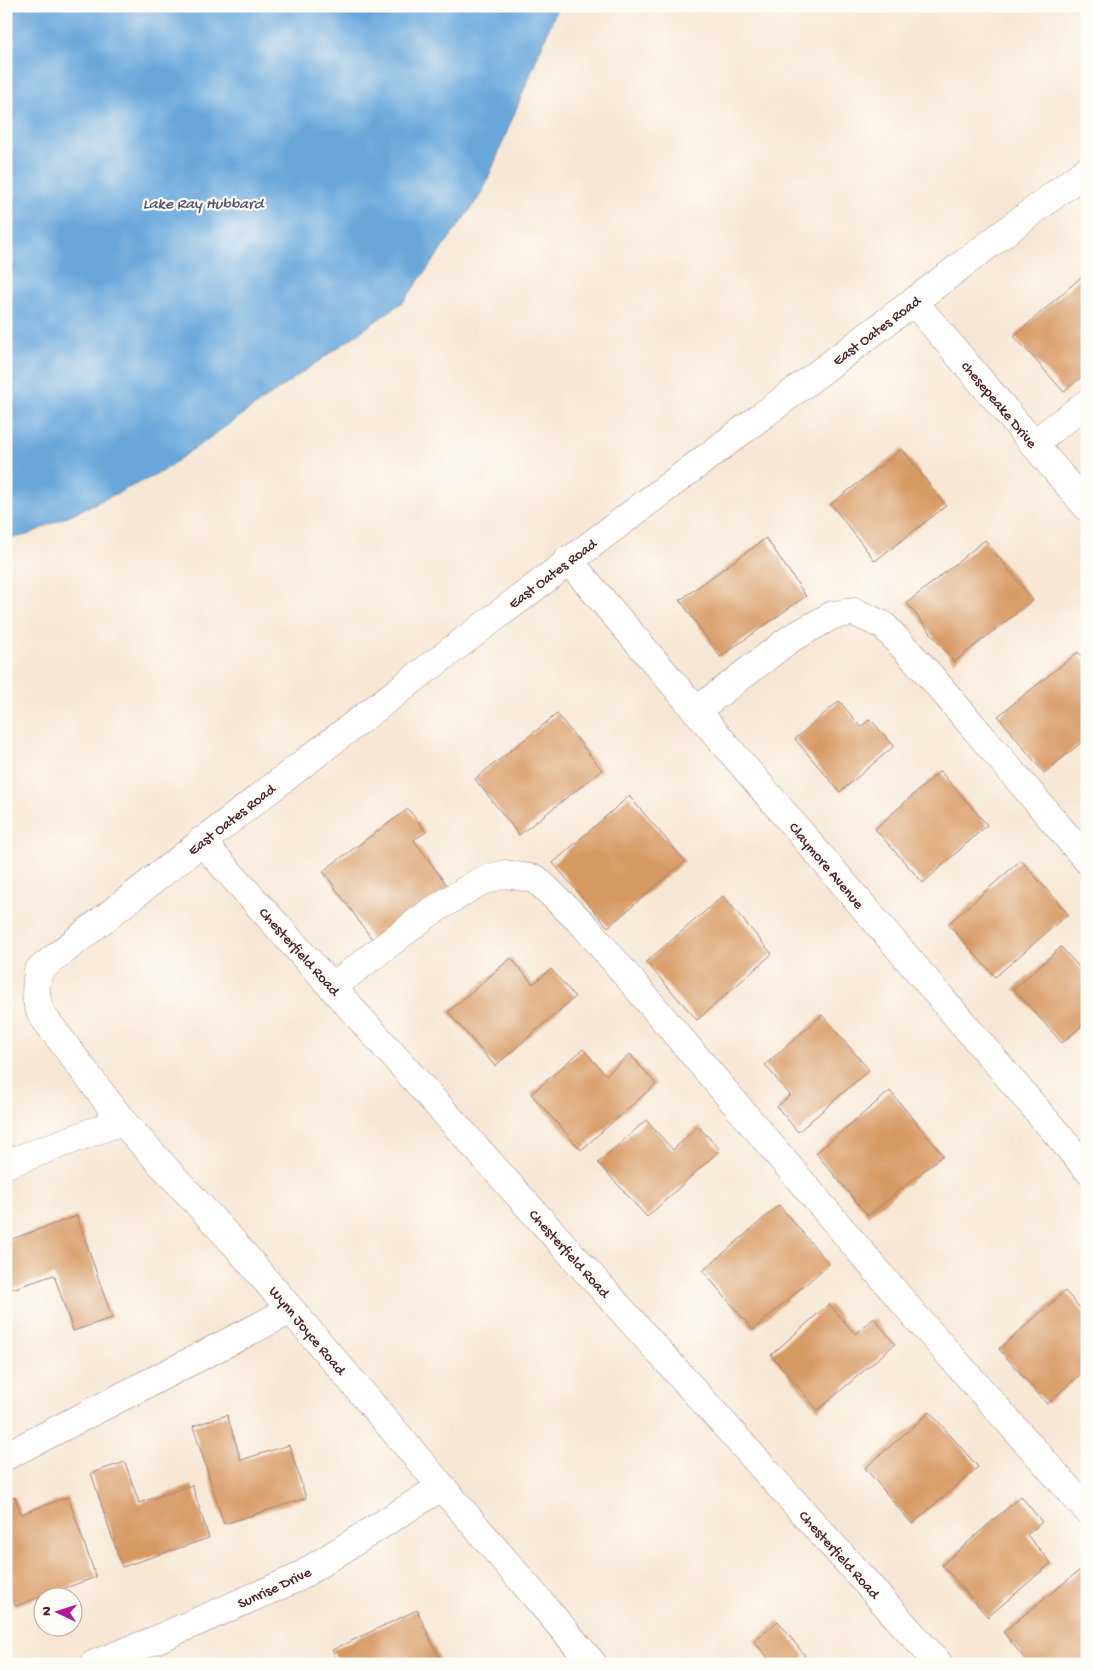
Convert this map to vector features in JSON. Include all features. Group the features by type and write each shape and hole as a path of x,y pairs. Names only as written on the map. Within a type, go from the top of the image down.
{"street":[{"name":"East Oates Road","path":"35,990 38,971 201,841 568,560 914,302 1087,170"},
{"name":"chesepeake Drive","path":"914,302 1087,507"},
{"path":"1033,444 1087,403"},
{"name":"Claymore Avenue","path":"568,560 1087,1169"},
{"path":"696,711 790,639 834,615 854,612 883,625 932,679 1087,860"},
{"name":"Chesterfield Road","path":"201,841 926,1659"},
{"path":"332,987 429,913 479,882 505,874 536,879 584,925 910,1310 1087,1510"},
{"name":"Wynn Joyce Road","path":"35,990 36,1003 42,1015 122,1121 234,1243 589,1662"},
{"path":"6,1164 122,1121"},
{"path":"6,1456 291,1310"},
{"name":"Sunrise Drive","path":"94,1664 153,1641 297,1578 441,1487"}],"water":[{"name":"Lake Ray Hubbard","path":"6,6 558,6 482,193 404,301 158,474 27,535 6,539"}],"building":[{"path":"1086,273 1087,372 1064,392 1014,336"},
{"path":"902,449 946,506 875,561 831,504"},
{"path":"766,538 806,596 720,657 680,600"},
{"path":"985,540 1033,600 954,662 907,603"},
{"path":"1078,652 1087,663 1087,738 1044,773 998,716"},
{"path":"839,701 861,727 870,719 894,746 840,792 795,739"},
{"path":"557,714 602,770 519,835 475,779"},
{"path":"940,771 987,825 923,883 875,829"},
{"path":"629,796 685,861 608,927 553,863"},
{"path":"408,809 426,832 414,840 449,888 374,942 323,871"},
{"path":"1021,860 1068,914 995,977 948,924"},
{"path":"723,896 772,954 697,1020 646,962"},
{"path":"1061,947 1087,976 1087,1021 1062,1043 1014,989"},
{"path":"511,958 533,984 551,969 575,997 495,1066 448,1012"},
{"path":"822,1015 869,1070 798,1132 777,1107 790,1095 765,1065"},
{"path":"583,1049 606,1075 630,1054 656,1084 581,1150 531,1094"},
{"path":"890,1091 943,1155 868,1216 816,1153"},
{"path":"646,1120 673,1150 698,1126 720,1150 647,1217 598,1163"},
{"path":"779,1205 829,1264 753,1330 703,1271"},
{"path":"77,1216 112,1318 73,1331 54,1275 9,1290 6,1281 6,1241"},
{"path":"1065,1291 1087,1316 1087,1369 1047,1404 999,1349"},
{"path":"829,1304 855,1334 874,1318 895,1344 818,1410 771,1355"},
{"path":"930,1412 978,1467 912,1524 865,1468"},
{"path":"227,1415 241,1460 289,1445 306,1498 224,1524 193,1426"},
{"path":"125,1462 139,1503 192,1485 209,1538 122,1567 91,1473"},
{"path":"1021,1496 1042,1522 1027,1535 1051,1563 988,1617 942,1565"},
{"path":"15,1497 21,1514 68,1497 96,1577 65,1588 32,1588 32,1600 15,1606 6,1580 6,1500"},
{"path":"1085,1566 1087,1568 1087,1664 1029,1664 1003,1632"},
{"path":"417,1610 442,1664 339,1664 332,1650"},
{"path":"778,1621 805,1656 795,1664 773,1664 754,1641"}]}
